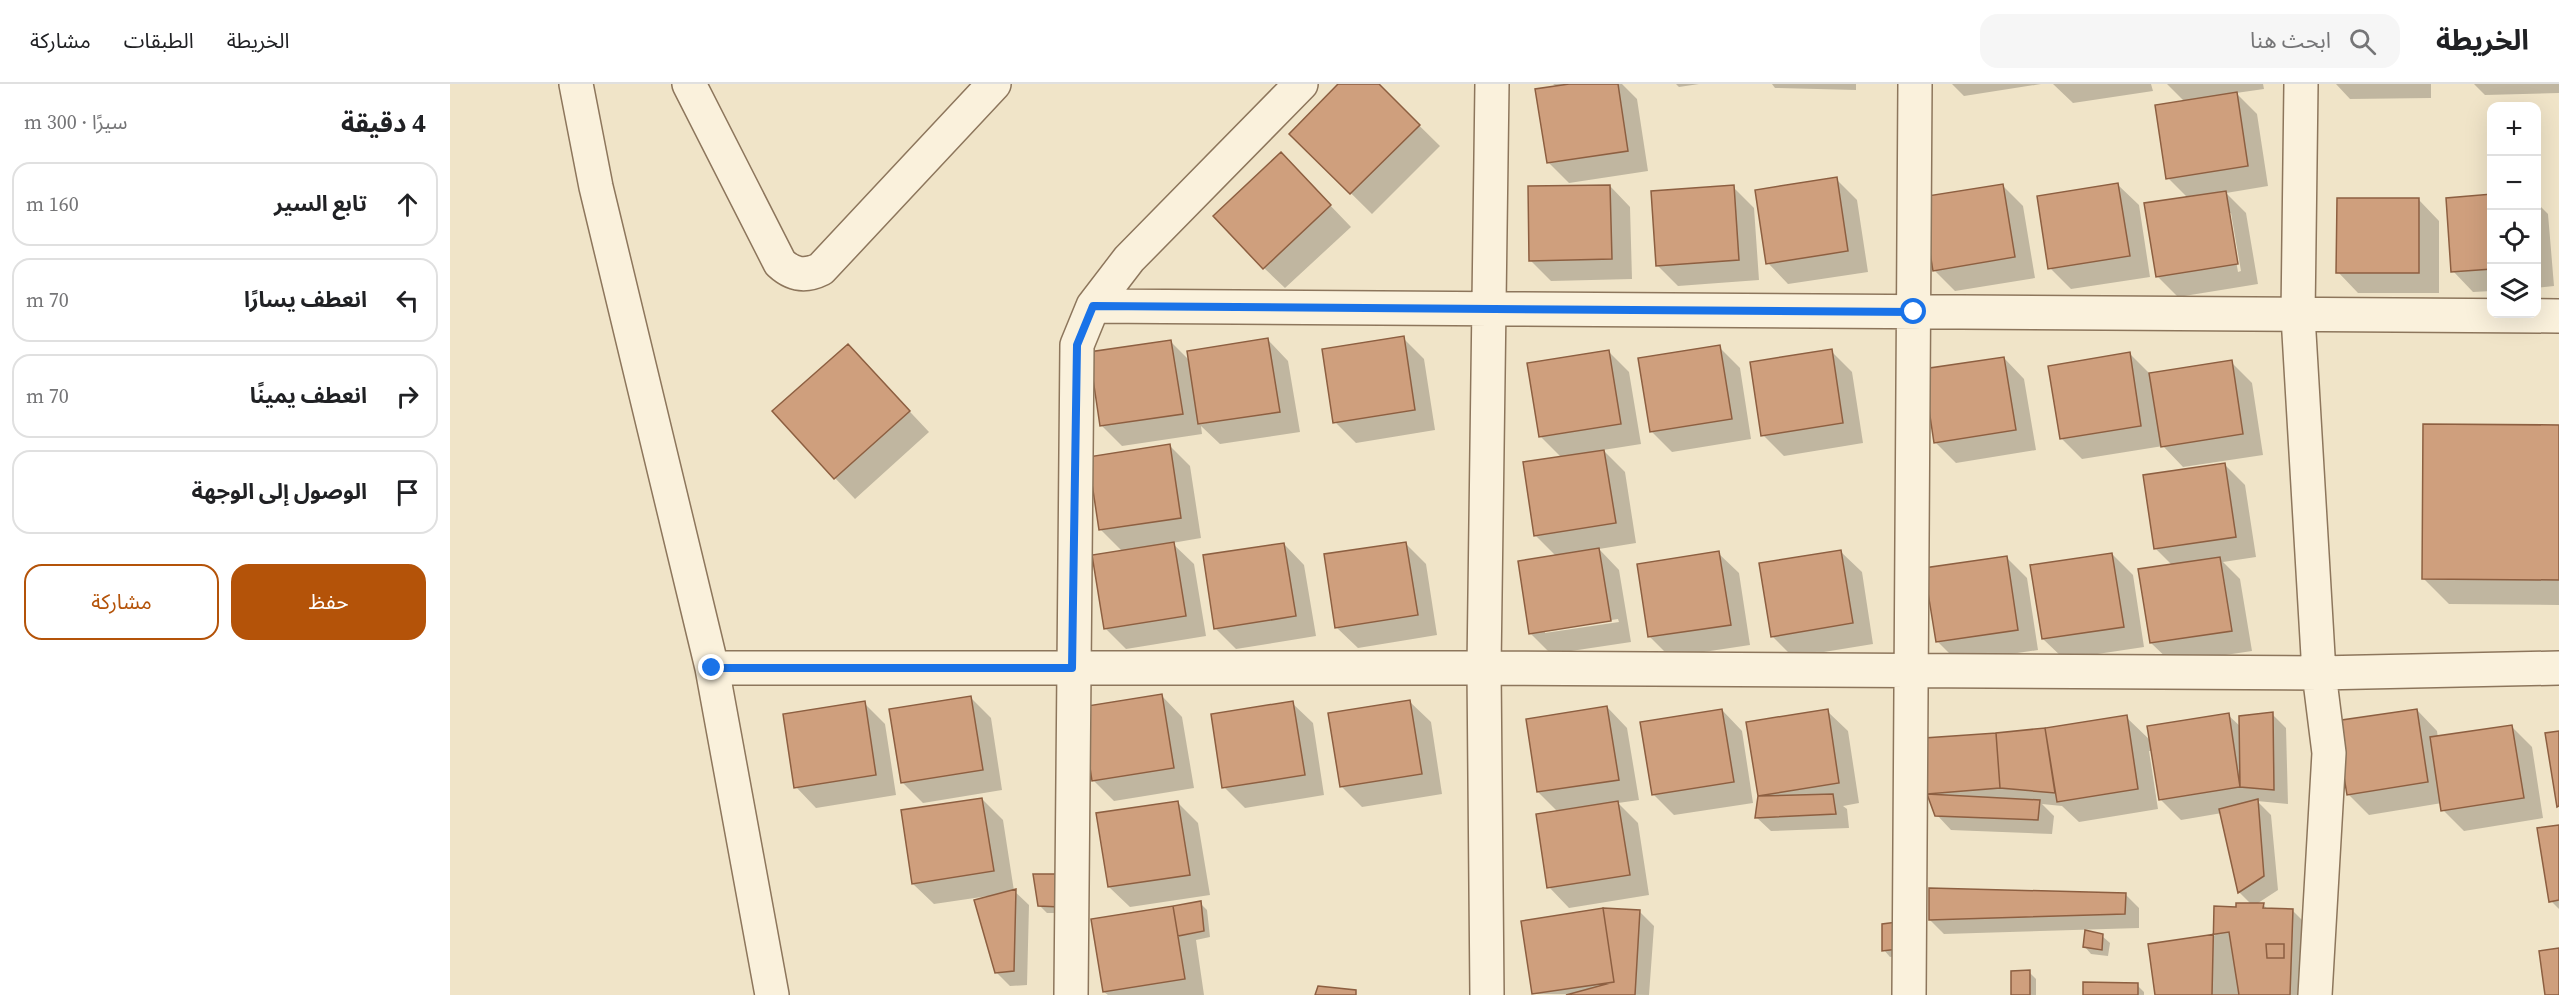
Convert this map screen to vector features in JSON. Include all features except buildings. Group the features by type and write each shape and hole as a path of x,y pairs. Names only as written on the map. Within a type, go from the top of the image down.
{"street":[{"path":"576,84 596,187 712,668 772,995"},
{"path":"689,84 780,263 787,270 804,275 821,269 994,84"},
{"path":"1071,995 1072,668 1077,345 1093,306 1129,259 1301,84"},
{"path":"1487,995 1484,668 1492,84"},
{"path":"1910,995 1915,84"},
{"path":"2301,84 2298,316 2319,673 2329,753 2315,995"},
{"path":"1093,306 2559,316"},
{"path":"712,668 1484,668 2319,673 2559,668"}],"route":[{"path":"712,668 1072,668 1077,345 1084,322 1093,306 1914,312"}]}
